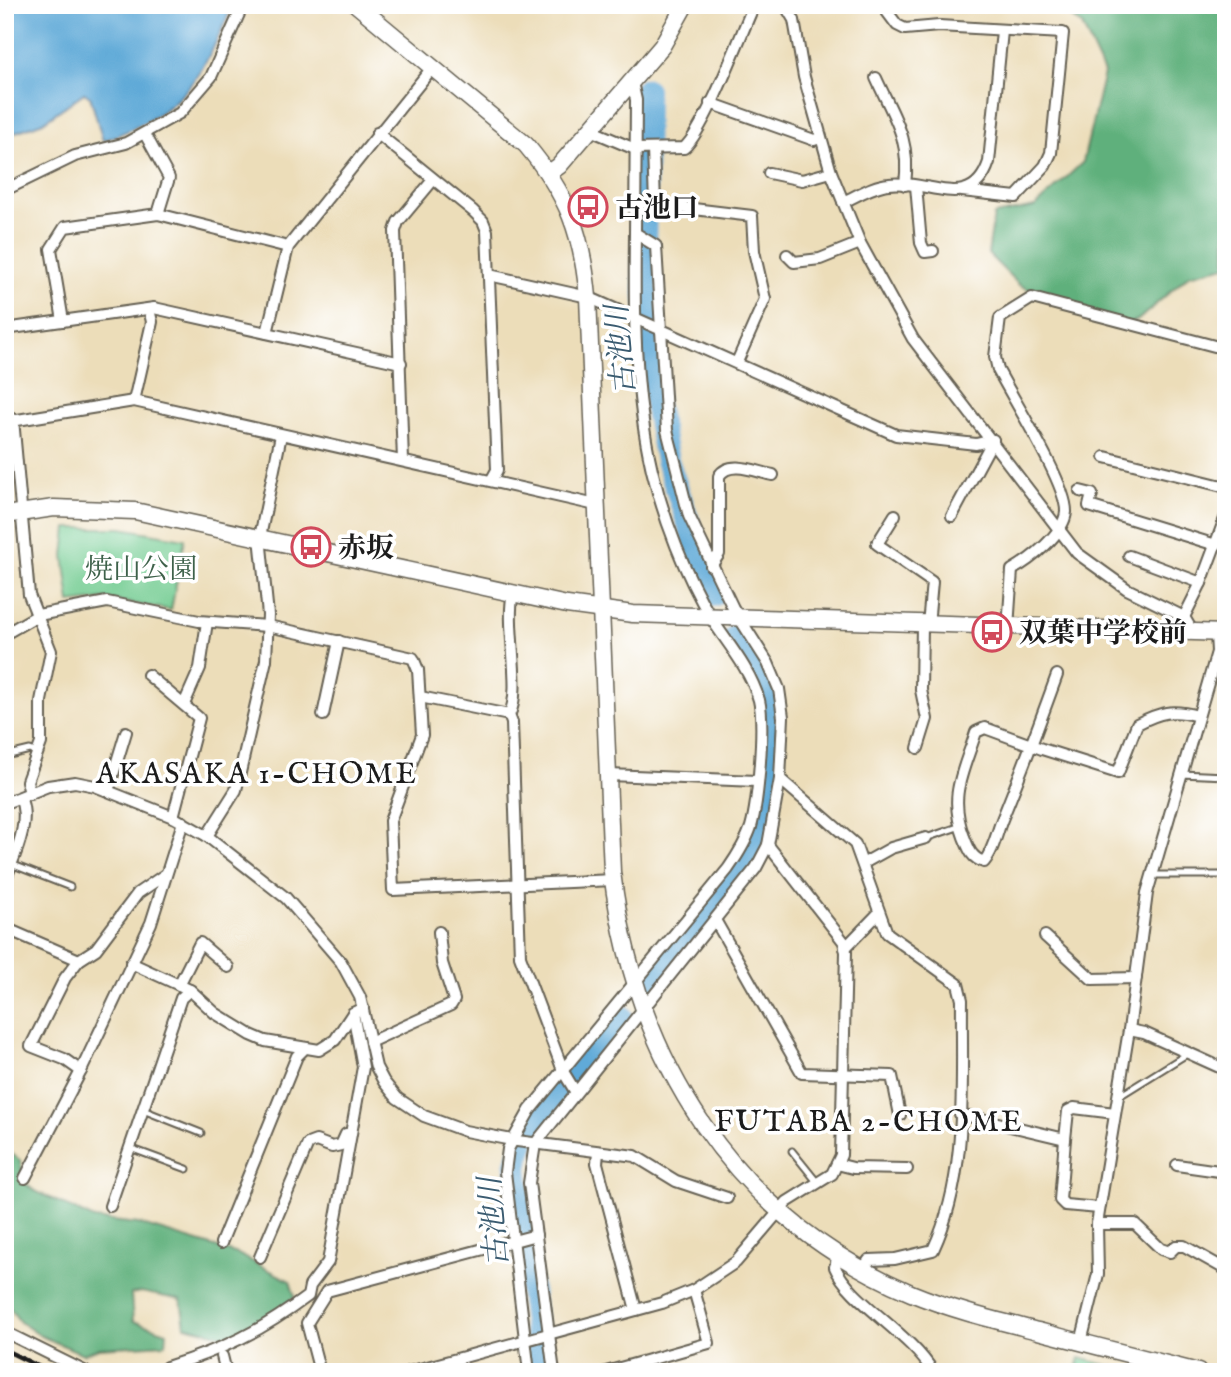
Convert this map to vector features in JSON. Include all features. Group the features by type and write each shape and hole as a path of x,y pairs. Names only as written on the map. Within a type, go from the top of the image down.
{"street":[{"path":"5,190 75,156 110,149 145,134 180,113 211,77 243,5"},
{"path":"357,5 526,145 549,173 578,229 588,297 613,880 618,921 633,984 683,1096 731,1159 779,1210 863,1269 911,1293 957,1310 1198,1372"},
{"path":"549,173 559,166 662,46 685,5"},
{"path":"590,130 644,149 684,148 691,143 754,5"},
{"path":"785,5 794,20 820,138 831,172 860,243 913,338 1077,553 1127,589 1184,617 1194,634"},
{"path":"843,202 877,187 910,185 1016,197 1045,166 1051,153 1063,33 939,26 905,29 897,25 882,5"},
{"path":"962,191 975,188 984,179 989,162 1002,31"},
{"path":"267,333 288,247 377,133 432,68"},
{"path":"876,78 906,144 920,243 925,252 933,251"},
{"path":"632,82 654,203"},
{"path":"710,103 814,140 820,138"},
{"path":"5,881 21,834 27,781 38,753 42,687 51,651 29,595 13,514 9,420 134,401 484,481 492,479 498,470 487,231 483,220 377,133"},
{"path":"145,134 169,178 158,214"},
{"path":"554,1372 546,1334 523,1142 530,1110 734,860 751,828 757,781 759,701 736,652 711,617 671,529 653,471 640,402 637,202 644,149"},
{"path":"769,173 802,180 831,172"},
{"path":"403,461 395,231 398,222 433,180"},
{"path":"637,202 752,216 754,251 765,299 737,362"},
{"path":"63,321 51,249 65,227 158,214 288,247"},
{"path":"529,1372 528,1339 505,1172 523,1142 573,1090 757,868 768,845 780,779 783,717 779,689 743,619 733,608 711,566 689,516 667,430 658,327 656,246 637,233"},
{"path":"787,255 794,262 820,259 860,243"},
{"path":"489,275 588,297 896,435 976,444 993,440"},
{"path":"1008,628 1012,570 1035,557 1060,528 1066,511 1059,485 998,370 995,357 1000,318 1032,298 1226,349"},
{"path":"5,329 149,309 401,363"},
{"path":"134,401 152,322 149,309"},
{"path":"207,836 236,790 266,660 268,626 260,537 281,435"},
{"path":"951,516 993,440"},
{"path":"1105,457 1226,487"},
{"path":"711,566 719,554 719,477 723,470 730,467 774,475"},
{"path":"492,479 500,484 596,505"},
{"path":"1080,491 1092,494 1089,506 1216,545"},
{"path":"13,514 90,507 135,511 601,611 743,619 1221,633 1152,875 1099,1208 1098,1274 1081,1342"},
{"path":"895,515 877,544 932,582 925,625 921,690 927,719 918,748"},
{"path":"1184,617 1201,583 1226,516"},
{"path":"1129,556 1201,583"},
{"path":"513,593 509,612 513,684 509,715 512,723 520,956 563,1071 573,1090"},
{"path":"5,634 38,615 107,602 207,622 268,626 413,658 418,670 421,743 390,821 394,890 613,880"},
{"path":"185,702 200,668 207,622"},
{"path":"323,715 339,641"},
{"path":"25,1178 81,1071 158,909 199,718 185,702 148,674"},
{"path":"1057,674 1032,745 989,855 984,862 978,860 971,853 955,810 958,789 976,732 985,728 1032,745 1118,773 1137,724 1162,712 1177,710 1198,716"},
{"path":"420,697 509,715"},
{"path":"108,791 127,732"},
{"path":"609,775 757,781"},
{"path":"780,779 855,844 887,933 898,944 958,984 962,1000 958,1165 933,1250 895,1259 869,1260 863,1269"},
{"path":"5,803 59,783 75,782 108,791 178,819 207,836 286,898 341,962 370,1042 376,1067 384,1082 410,1108 449,1126 523,1142 635,1156 676,1181 727,1198"},
{"path":"864,863 891,848 926,838"},
{"path":"409,1372 636,1310 694,1290 736,1262 779,1210 832,1174 841,1155 845,948 768,845"},
{"path":"81,1071 64,1059 31,1046 65,978 79,960 96,949 138,892 166,874"},
{"path":"708,894 802,1073 892,1076 900,1115"},
{"path":"845,948 878,914"},
{"path":"5,928 79,960"},
{"path":"370,1042 451,1005 454,1000 442,963 439,932"},
{"path":"1045,936 1092,979 1136,978"},
{"path":"110,1206 200,943 228,967"},
{"path":"131,963 185,988 215,1013 265,1041 319,1050 328,1046 358,1010"},
{"path":"161,1372 160,1369 213,1353 265,1328 308,1296 310,1286 328,1262 363,1067 358,1010"},
{"path":"1129,1030 1226,1070"},
{"path":"220,1242 296,1056 304,1048"},
{"path":"1099,1208 1065,1205 1060,1200 1068,1111 1074,1108 1115,1113"},
{"path":"260,1257 308,1144 316,1140 332,1147 341,1145 355,1112"},
{"path":"960,1114 1065,1139"},
{"path":"598,1153 597,1163 636,1310"},
{"path":"837,1164 853,1168 907,1169"},
{"path":"1177,1165 1226,1172"},
{"path":"1097,1224 1135,1224 1161,1249 1170,1252 1176,1246 1184,1247 1225,1269"},
{"path":"320,1372 307,1323 327,1291 533,1235"},
{"path":"838,1254 835,1267 847,1286 908,1341 933,1372"},
{"path":"606,1372 709,1343 694,1290"},
{"path":"5,1332 86,1372"},
{"path":"222,1356 226,1372"},
{"path":"5,1368 12,1372"}],"lane":[{"path":"5,756 30,750 38,753"},
{"path":"1181,774 1226,776"},
{"path":"926,838 955,828"},
{"path":"11,864 70,887"},
{"path":"1152,875 1226,875"},
{"path":"1118,1097 1188,1053"},
{"path":"143,1110 201,1133"},
{"path":"130,1148 187,1169"},
{"path":"792,1151 817,1182"}],"green space":[{"path":"1054,5 1226,5 1226,266 1189,275 1138,320 1113,328 1019,285 988,254 994,215 1035,207 1083,162 1104,73 1082,25"},
{"name":"焼山公園","path":"67,528 121,528 185,539 171,610 105,599 70,603 64,556"},
{"path":"5,1149 20,1160 25,1183 33,1190 94,1219 139,1224 238,1254 290,1281 295,1297 252,1326 229,1337 185,1326 181,1300 141,1292 131,1294 133,1321 167,1332 166,1344 99,1348 83,1354 41,1336 20,1322 5,1301 5,1208 10,1189 5,1185"},
{"path":"1080,1358 1132,1372 1076,1372"}],"water":[{"path":"5,5 233,5 199,74 186,90 153,118 103,141 90,96 84,93 43,122 5,136"}],"waterway":[{"name":"古池川","path":"646,90 644,272 656,405 667,460 713,595"},
{"name":"古池川","path":"650,980 712,909 746,864 765,821 773,770 771,717 759,672 736,636"},
{"name":"古池川","path":"541,1372 516,1167 524,1138 532,1123 621,1016"}],"railway":[{"path":"5,1350 50,1372"}],"place":[{"name":"古池口","path":"588,207"},
{"name":"赤坂","path":"311,547"},
{"name":"双葉中学校前","path":"992,632"}],"district":[{"name":"AKASAKA 1-CHOME","path":"257,773"},
{"name":"FUTABA 2-CHOME","path":"869,1121"}]}
